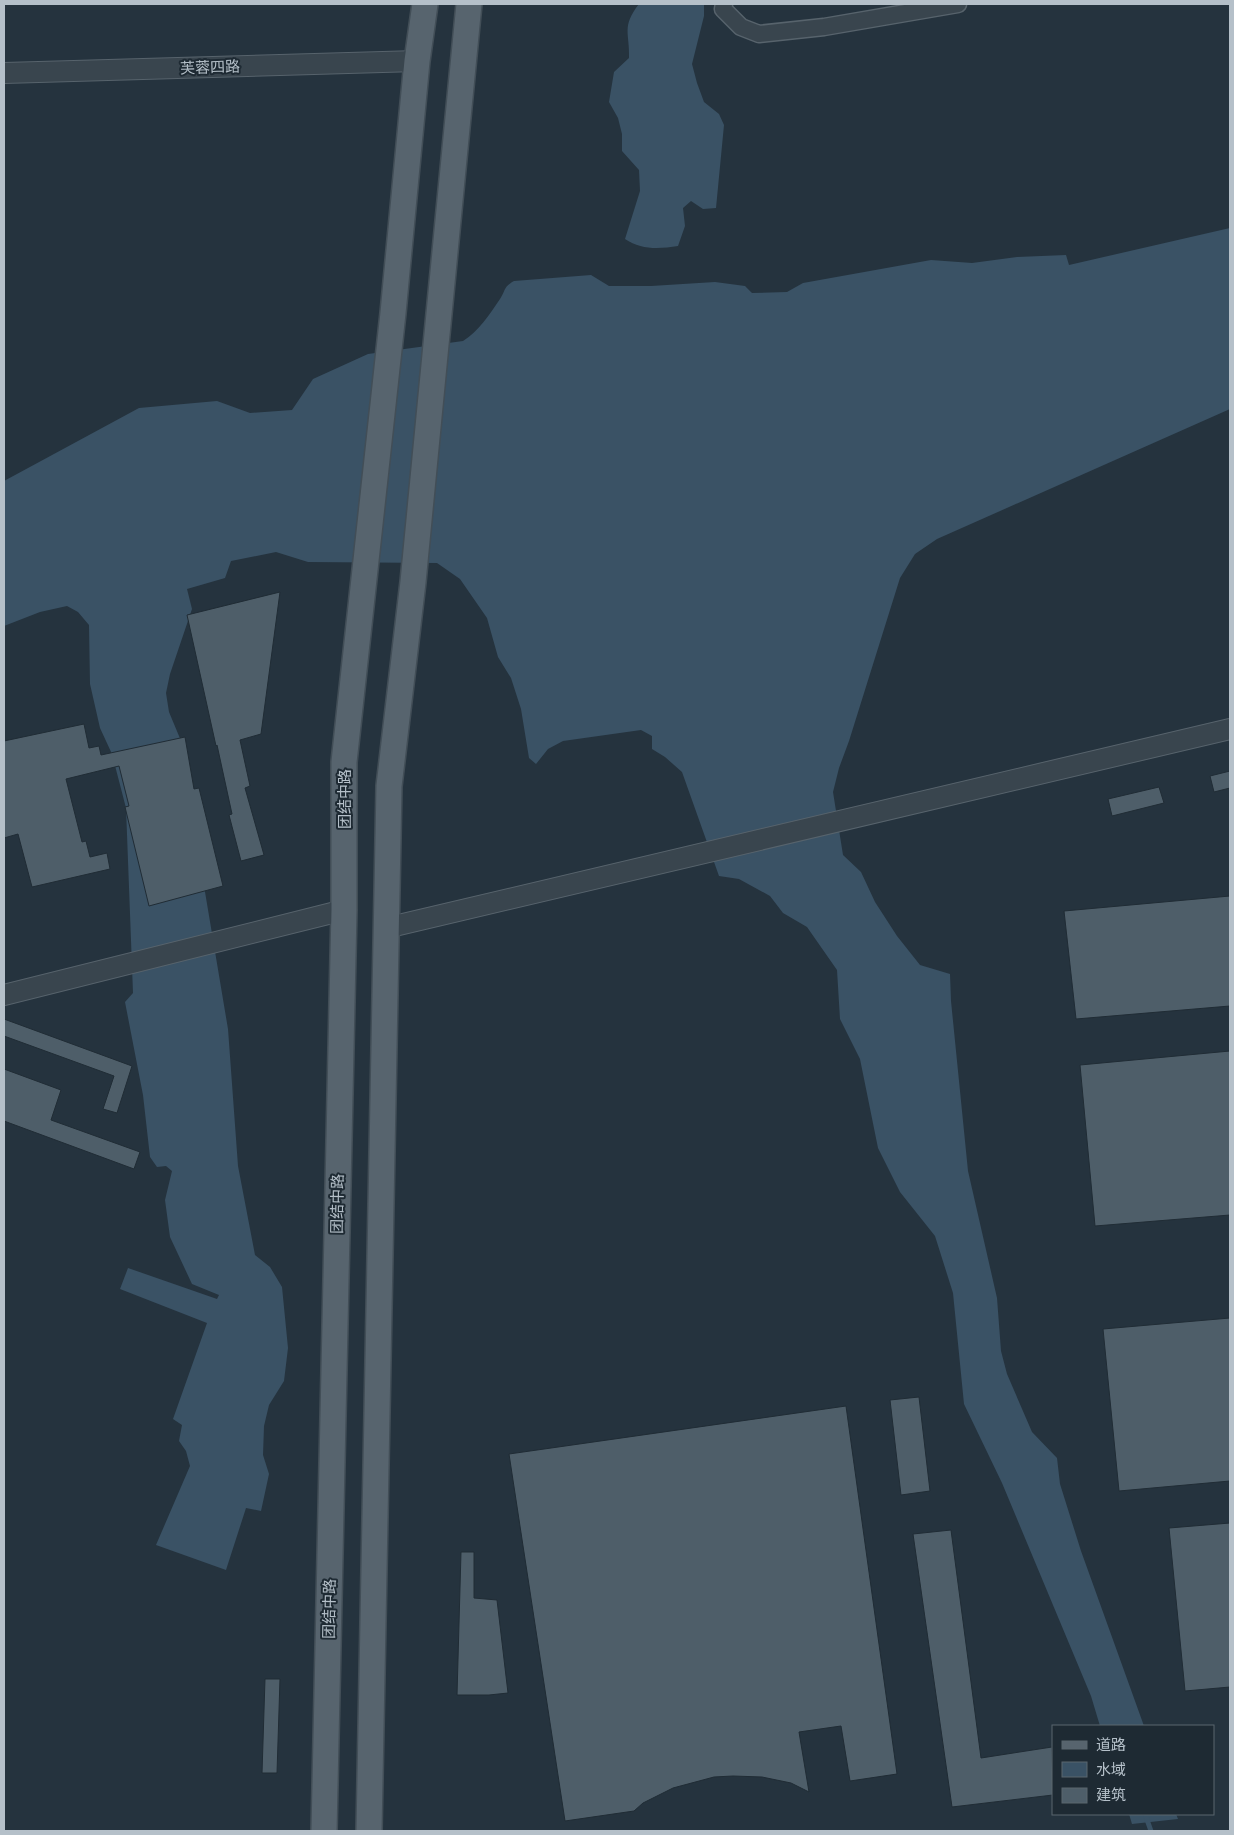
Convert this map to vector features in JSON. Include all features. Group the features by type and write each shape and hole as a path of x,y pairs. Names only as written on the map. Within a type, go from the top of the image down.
{"main road":[{"name":"团结中路","path":"324,1831 344,910 344,762 393,312 417,61 425,4"},
{"path":"369,1831 389,786 413,582 469,4"}],"street":[{"path":"724,4 723,9 741,27 759,34 824,27 958,4"},
{"name":"芙蓉四路","path":"4,73 417,61"},
{"path":"386,928 1230,729"},
{"path":"4,995 344,910"}],"water":[{"path":"639,4 704,4 704,16 692,64 704,102 719,114 724,125 716,208 703,209 691,201 683,208 685,226 678,246 664,248 644,247 625,239 640,191 639,170 622,151 622,134 618,118 609,102 614,72 629,58 628,25 633,12"},
{"path":"1230,228 1230,409 937,539 915,554 900,578 833,792 843,855 861,872 875,902 897,936 920,965 950,974 968,1171 997,1298 1001,1351 1007,1374 1032,1432 1057,1458 1060,1484 1081,1551 1144,1725 1100,1725 1091,1696 1002,1483 964,1404 953,1293 935,1236 900,1192 878,1148 860,1059 840,1019 837,970 807,927 783,913 770,896 739,879 719,876 682,772 665,757 652,749 652,736 641,730 563,741 548,749 536,764 529,758 521,709 511,678 498,657 487,618 460,579 437,563 308,562 276,552 231,561 225,578 187,589 192,609 170,674 166,693 169,712 184,748 202,874 228,1029 238,1166 255,1255 270,1267 282,1287 288,1348 284,1381 269,1405 264,1426 263,1455 269,1474 261,1511 246,1508 226,1570 156,1545 190,1466 186,1451 179,1441 182,1425 173,1419 207,1323 120,1289 128,1268 217,1299 219,1295 192,1284 170,1237 165,1200 172,1171 166,1166 157,1167 150,1157 143,1095 125,1002 133,993 126,808 112,754 100,728 90,684 89,625 78,612 67,606 40,612 4,626 4,481 139,408 217,401 250,413 292,410 313,379 368,354 463,341 483,322 500,299 506,287 514,281 591,275 609,286 651,286 715,282 745,286 752,293 787,292 803,283 931,260 972,263 1017,257 1066,255 1069,265"},
{"path":"1129,1815 1176,1815 1178,1819 1132,1824"}],"building":[{"path":"280,592 261,734 240,740 250,786 245,788 264,855 241,861 229,815 232,814 187,615"},
{"path":"84,724 89,748 99,746 101,755 185,737 194,789 199,788 223,886 149,906 125,807 129,806 119,766 66,779 82,842 86,841 90,857 107,853 110,869 32,887 18,834 4,838 4,741"},
{"path":"1230,771 1230,788 1214,792 1210,776"},
{"path":"1159,787 1164,803 1112,816 1108,799"},
{"path":"1230,896 1230,1006 1076,1019 1064,911"},
{"path":"4,1019 132,1066 117,1113 103,1109 114,1076 4,1036"},
{"path":"1230,1051 1230,1215 1095,1226 1080,1065"},
{"path":"4,1069 61,1090 51,1120 140,1152 134,1169 4,1121"},
{"path":"1230,1318 1230,1481 1119,1491 1103,1329"},
{"path":"919,1397 930,1491 901,1495 890,1400"},
{"path":"846,1406 897,1774 850,1781 841,1726 799,1732 809,1792 791,1783 762,1777 714,1777 673,1788 643,1803 634,1811 565,1821 509,1454"},
{"path":"1230,1523 1230,1687 1185,1691 1169,1528"},
{"path":"951,1530 981,1758 1052,1747 1052,1795 952,1807 913,1534"},
{"path":"461,1552 474,1552 474,1598 497,1600 508,1693 457,1695"},
{"path":"265,1679 280,1679 277,1773 262,1773"}],"waterway":[{"path":"1145,1815 1151,1831"}]}
